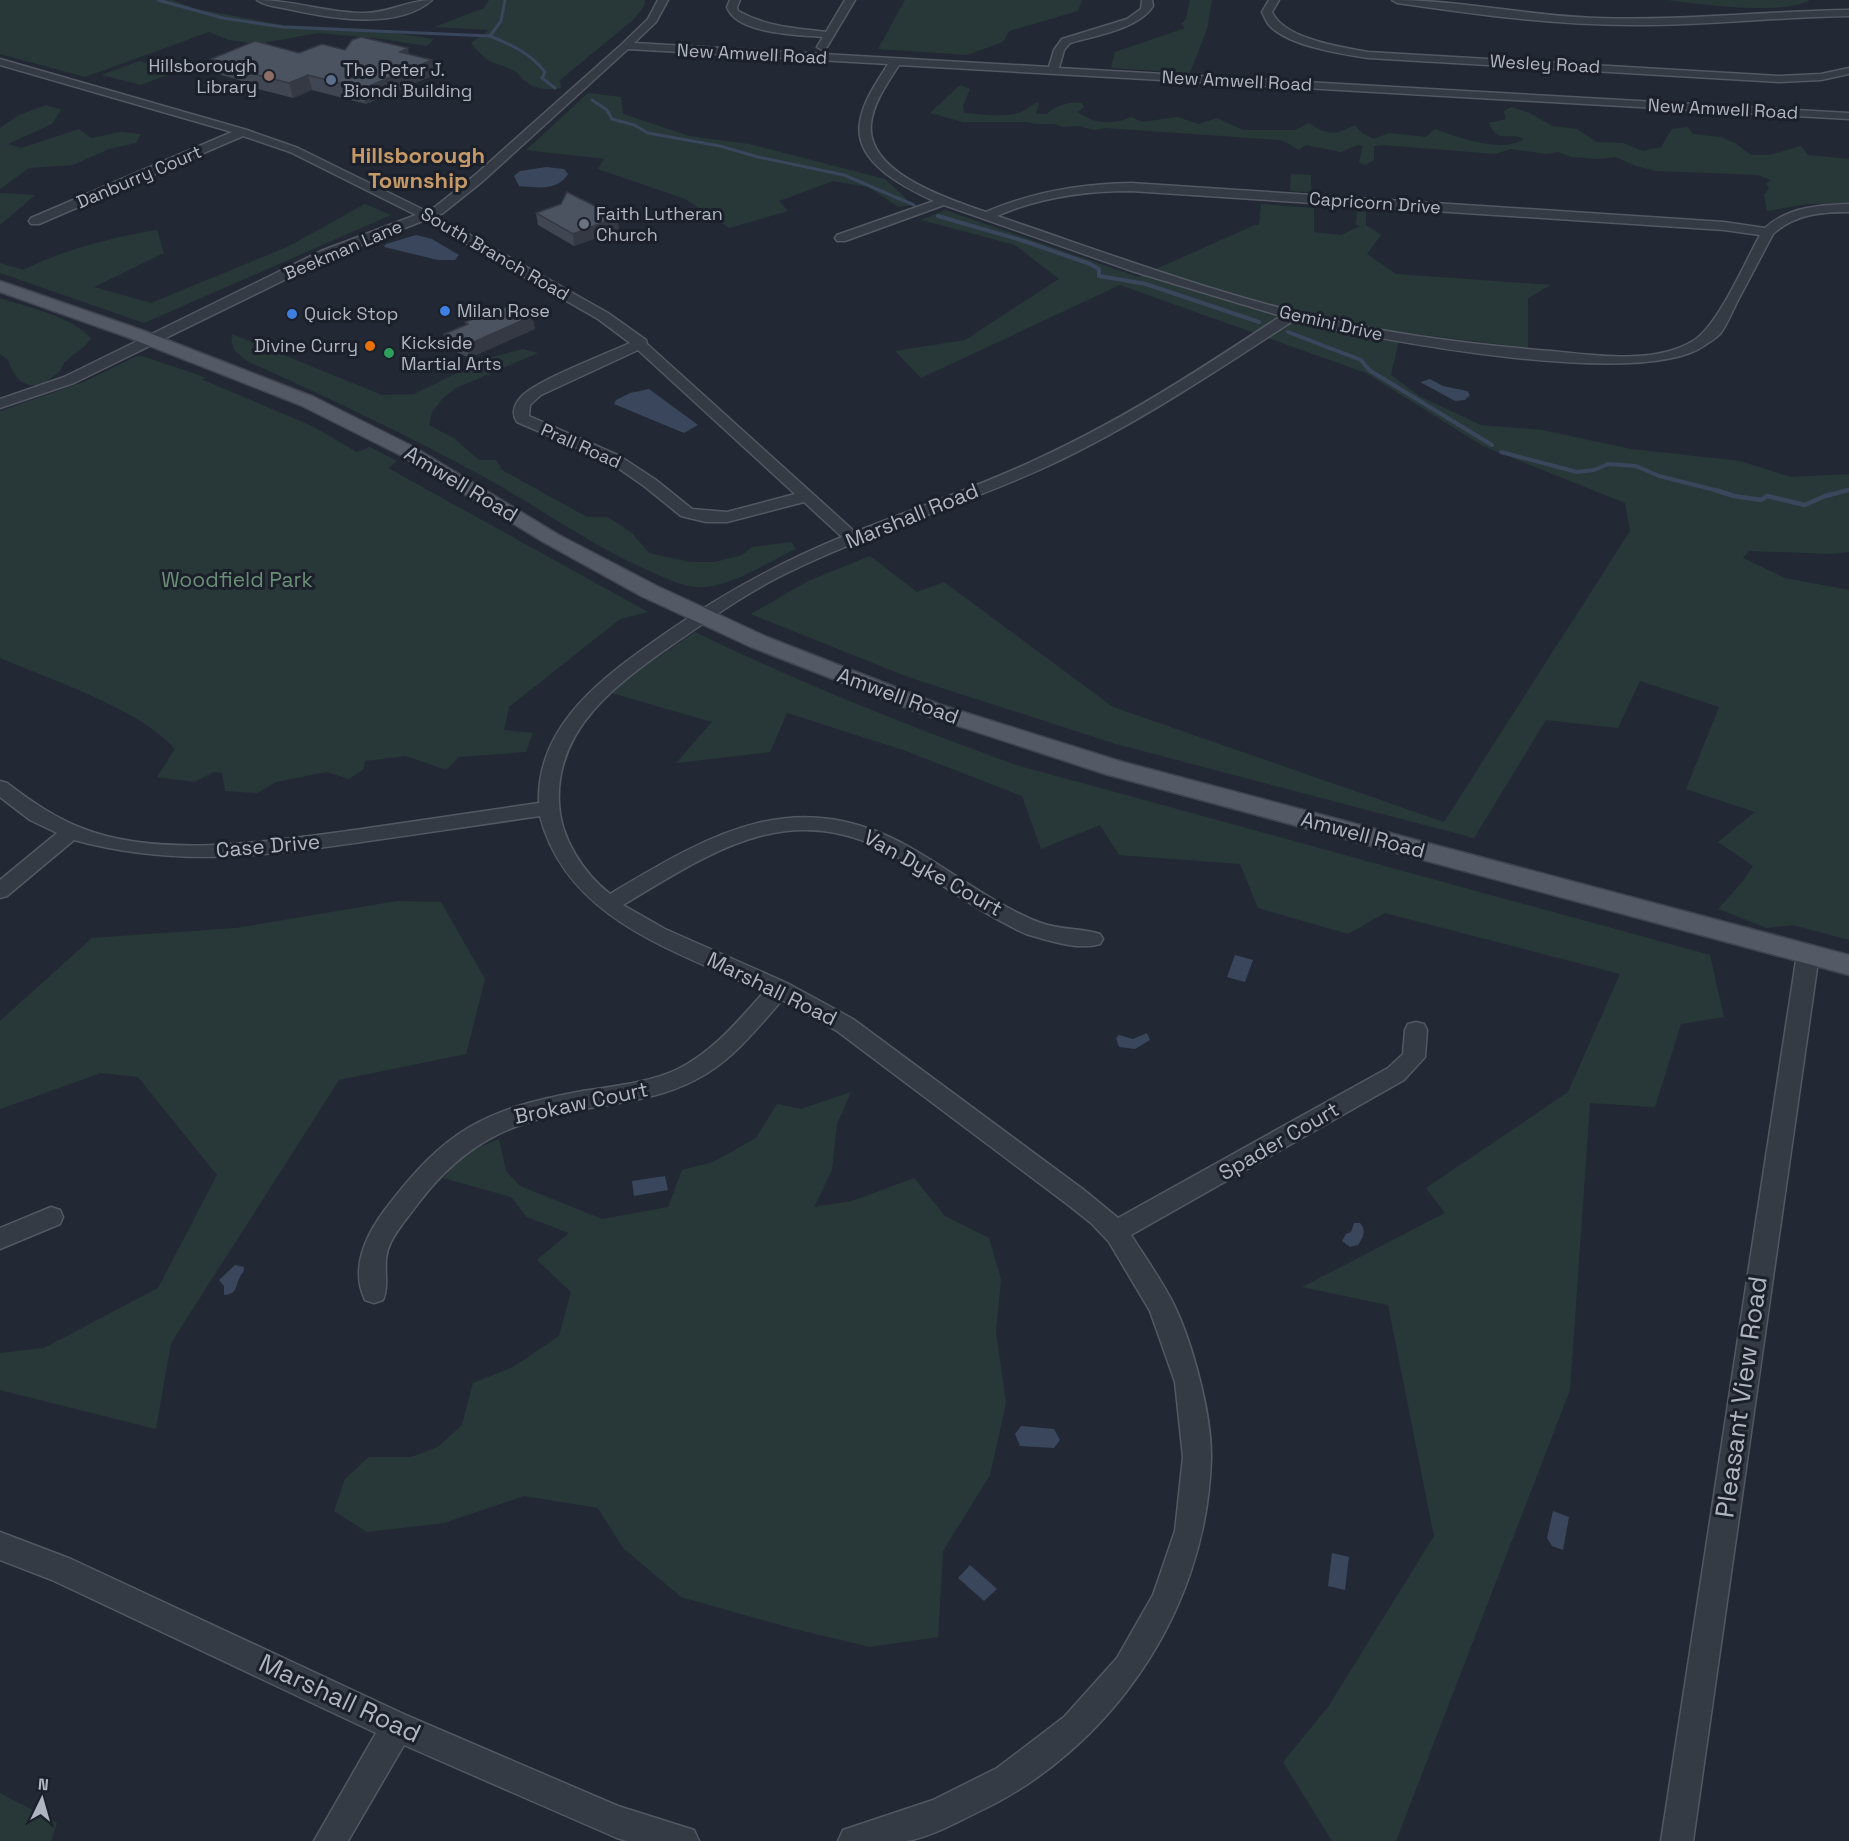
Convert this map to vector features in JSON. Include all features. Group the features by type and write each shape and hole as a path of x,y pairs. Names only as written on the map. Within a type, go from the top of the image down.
{"main road":[{"name":"Amwell Road","path":"0,286 150,340 297,397 407,451 591,560 702,616 822,668 911,701 1082,758 1849,965"}],"street":[{"path":"262,0 319,14 346,16 394,12 427,0"},
{"name":"Beekman Lane","path":"0,404 69,380 326,254 364,237 426,216 453,201 626,46 652,20 663,0"},
{"path":"735,0 732,8 734,14 754,24 829,35"},
{"path":"815,57 850,0"},
{"path":"1053,71 1059,50 1066,41 1139,17 1145,11 1147,0"},
{"name":"Wesley Road","path":"1274,0 1269,10 1270,19 1295,37 1347,52 1410,58 1779,79 1821,77 1849,71"},
{"path":"1397,0 1516,16 1609,22 1690,21 1844,13 1849,22"},
{"name":"New Amwell Road","path":"626,46 1849,116"},
{"path":"1410,58 1414,91"},
{"name":"South Branch Road","path":"0,62 243,132 333,167 426,216 603,316 641,343 854,539"},
{"name":"Gemini Drive","path":"894,62 867,117 866,138 876,157 890,171 917,189 986,216 1201,288 1292,315 1442,345 1594,359 1631,360 1658,357 1687,349 1714,332 1768,232 1781,220 1823,209 1849,208"},
{"name":"Danburry Court","path":"34,221 243,132"},
{"name":"Capricorn Drive","path":"986,216 1041,195 1086,188 1131,187 1712,225 1768,232"},
{"path":"841,238 908,216 944,201"},
{"name":"Marshall Road","path":"854,1841 912,1826 960,1805 1008,1779 1050,1748 1088,1715 1115,1685 1140,1650 1179,1570 1191,1526 1198,1484 1197,1434 1184,1360 1160,1301 1144,1273 1115,1232 1054,1182 844,1025 815,1007 778,989 639,926 581,877 568,859 556,832 549,808 552,771 556,755 577,717 596,694 618,675 702,616 781,569 944,505 1074,447 1162,398 1292,315"},
{"name":"Prall Road","path":"641,343 536,392 525,400 521,409 522,419 613,458 650,483 687,513 706,517 728,517 807,496"},
{"name":"Case Drive","path":"0,787 29,811 71,832 108,843 209,852 248,850 549,808"},
{"name":"Van Dyke Court","path":"610,903 735,833 777,825 826,825 850,829 885,843 1027,926 1059,935 1092,939"},
{"path":"0,891 71,832"},
{"name":"Pleasant View Road","path":"1677,1841 1808,954"},
{"name":"Brokaw Court","path":"374,1292 372,1260 385,1230 435,1164 454,1147 486,1128 531,1111 660,1086 687,1074 707,1063 729,1045 778,989"},
{"name":"Spader Court","path":"1115,1232 1395,1074 1414,1057 1416,1030"},
{"path":"0,1239 51,1217"},
{"name":"Marshall Road","path":"0,1546 82,1579 397,1727 617,1822 683,1841"},
{"path":"330,1841 397,1727"}],"green space":[{"path":"0,0 172,0 197,9 282,25 368,29 434,39 427,46 318,33 257,44 229,40 209,32 85,77 0,54"},
{"path":"489,0 645,0 644,6 634,19 560,80 561,88 547,89 529,84 516,72 491,62 477,50 471,43 489,30 434,27 484,8"},
{"path":"905,0 1082,0 1078,11 1009,31 1003,42 967,55 878,49"},
{"path":"1190,0 1212,0 1207,29 1190,73 1111,68 1115,52 1185,28 1181,24 1186,19"},
{"path":"1667,0 1810,0 1797,5 1780,7 1740,8"},
{"path":"140,61 175,72 141,85 101,75"},
{"path":"960,85 970,89 963,106 964,113 1009,115 1023,111 1039,102 1036,114 1047,114 1063,104 1082,103 1084,107 1078,112 1090,119 1104,122 1125,120 1131,117 1142,122 1177,117 1199,124 1217,118 1243,130 1295,130 1309,123 1332,133 1355,125 1362,133 1374,139 1389,133 1426,137 1435,129 1480,143 1504,145 1515,143 1524,139 1500,136 1492,130 1489,123 1506,119 1504,111 1511,107 1530,113 1552,126 1577,129 1596,142 1623,143 1643,151 1661,147 1672,129 1688,127 1693,134 1720,137 1735,143 1751,155 1770,155 1801,146 1808,155 1849,159 1849,203 1806,204 1767,211 1764,195 1769,188 1766,184 1771,180 1758,175 1657,171 1636,166 1616,157 1599,159 1571,157 1558,152 1546,154 1511,149 1495,154 1384,145 1374,146 1374,160 1365,165 1359,162 1363,146 1358,145 1341,152 1306,145 1298,150 1280,140 1105,128 1095,130 1079,126 1063,127 1055,124 1027,122 963,122 930,113"},
{"path":"588,93 621,97 623,114 689,136 749,144 885,179 913,205 899,207 868,187 833,181 779,201 788,211 729,228 685,199 598,169 604,159 526,150"},
{"path":"46,105 61,110 52,124 8,144 21,148 79,129 91,138 121,132 141,134 136,143 109,149 73,165 29,168 0,189 0,128 17,116"},
{"path":"1291,174 1311,175 1311,192 1290,191"},
{"path":"0,193 35,195 0,225"},
{"path":"365,204 391,215 144,323 0,273 0,263 23,270 89,245 157,230 164,253 94,287 151,303 287,247"},
{"path":"1261,204 1314,208 1314,232 1341,235 1361,226 1356,225 1357,212 1366,212 1366,225 1381,235 1367,254 1396,274 1551,285 1528,298 1528,348 1401,332 1391,375 1419,396 1481,425 1542,430 1631,449 1740,461 1791,477 1849,474 1849,552 1832,554 1749,551 1743,558 1785,578 1849,590 1849,940 1793,925 1767,928 1718,909 1753,866 1718,842 1755,812 1686,789 1719,707 1640,681 1618,728 1546,720 1474,838 1116,744 908,677 751,614 808,581 870,556 917,592 944,582 1113,707 1444,822 1630,531 1625,503 1483,446 1366,373 1120,285 921,378 895,351 965,340 1059,279 1015,245 921,220 945,210 1138,277 1259,225"},
{"path":"0,298 62,319 83,331 91,339 50,379 28,385 16,377 8,360 0,354"},
{"path":"232,334 382,395 414,394 485,359 523,349 538,353 456,388 443,398 432,412 429,425 455,439 479,460 496,460 502,470 587,517 608,517 632,533 649,553 690,562 715,562 742,555 752,547 791,542 796,549 747,574 720,584 695,587 673,581 609,551 507,490 428,447 249,362 233,348"},
{"name":"Woodfield Park","path":"137,356 207,378 201,379 312,426 357,452 370,447 397,461 388,468 648,612 620,619 509,707 504,730 533,733 526,752 459,757 446,770 406,756 365,761 364,769 349,779 327,772 276,782 257,793 225,791 222,773 214,772 194,782 157,777 175,749 159,734 139,720 93,696 0,658 0,411 84,382"},
{"path":"695,632 854,703 1016,765 1710,955 1724,1017 1681,1024 1655,1107 1590,1103 1570,1390 1396,1841 1332,1841 1283,1762 1328,1707 1434,1536 1388,1305 1302,1287 1445,1213 1426,1188 1568,1092 1620,974 1385,913 1348,934 1258,908 1240,864 1119,855 1100,825 1041,849 1022,796 903,750 787,713 770,752 676,763 712,722 608,692"},
{"path":"397,901 441,902 485,979 466,1054 339,1080 171,1343 156,1429 0,1390 0,1353 44,1348 158,1288 217,1175 138,1077 101,1073 0,1109 0,1021 92,938 236,928"},
{"path":"851,1092 837,1124 832,1170 814,1207 852,1201 914,1178 945,1216 989,1238 1001,1279 996,1332 1006,1403 990,1475 943,1551 938,1637 870,1647 791,1628 681,1597 623,1548 598,1508 524,1496 444,1523 367,1532 334,1511 345,1479 369,1457 411,1457 438,1447 462,1425 473,1383 513,1367 559,1336 571,1292 537,1260 569,1233 527,1217 511,1197 443,1178 465,1153 499,1139 506,1171 520,1186 602,1219 668,1207 682,1170 713,1162 756,1138 777,1104 801,1109"},
{"path":"0,1793 57,1823 51,1841 0,1841"}],"water":[{"path":"546,167 564,169 568,174 558,184 546,187 519,186 514,176 520,171"},
{"path":"416,235 432,239 459,255 455,260 438,260 384,247 386,244"},
{"path":"1430,379 1443,386 1467,391 1470,395 1465,400 1455,401 1420,382"},
{"path":"649,389 698,425 684,433 614,404 616,400 630,393"},
{"path":"1235,955 1253,960 1245,982 1227,977"},
{"path":"1147,1033 1150,1040 1135,1049 1119,1047 1116,1038 1119,1035 1133,1039"},
{"path":"665,1176 668,1190 634,1196 632,1181"},
{"path":"1354,1223 1360,1223 1363,1234 1358,1245 1350,1247 1342,1241 1346,1234 1351,1232"},
{"path":"235,1265 244,1267 244,1272 234,1291 224,1295 224,1286 219,1280"},
{"path":"1021,1426 1054,1429 1060,1440 1054,1448 1020,1446 1015,1434"},
{"path":"1553,1511 1569,1517 1563,1550 1552,1546 1547,1538"},
{"path":"1332,1553 1349,1557 1345,1590 1328,1586"},
{"path":"970,1565 997,1589 984,1601 958,1578"}],"building":[{"path":"361,37 408,48 400,52 432,60 362,89 308,75 289,83 250,73 255,70 211,59 255,41 299,53 322,44 345,50 352,40"},
{"path":"567,192 617,217 573,234 536,213 561,204"},
{"path":"510,306 532,316 467,345 444,334 468,324 465,322"}],"waterway":[{"path":"158,0 223,18 283,27 490,36"},
{"path":"490,36 501,21 505,0"},
{"path":"490,36 527,55 545,72 542,78 555,88"},
{"path":"592,100 607,110 612,119 634,125 648,133 720,146 758,157 844,175 914,205"},
{"path":"941,217 938,216 1024,241 1090,264 1099,269 1099,276 1146,284 1259,322"},
{"path":"1288,332 1361,360 1369,370 1492,445"},
{"path":"1501,452 1577,472 1594,470 1608,464 1636,466 1659,476 1715,490"},
{"path":"1715,490 1719,491"},
{"path":"1715,490 1734,496 1761,500 1767,496 1805,505 1825,496 1849,490"}],"place":[{"name":"Hillsborough Library","path":"269,76"},
{"name":"The Peter J. Biondi Building","path":"331,80"},
{"name":"Faith Lutheran Church","path":"584,224"},
{"name":"Milan Rose","path":"445,311"},
{"name":"Quick Stop","path":"292,314"},
{"name":"Divine Curry","path":"370,346"},
{"name":"Kickside Martial Arts","path":"389,353"}],"district":[{"name":"Hillsborough Township","path":"418,168"}]}
